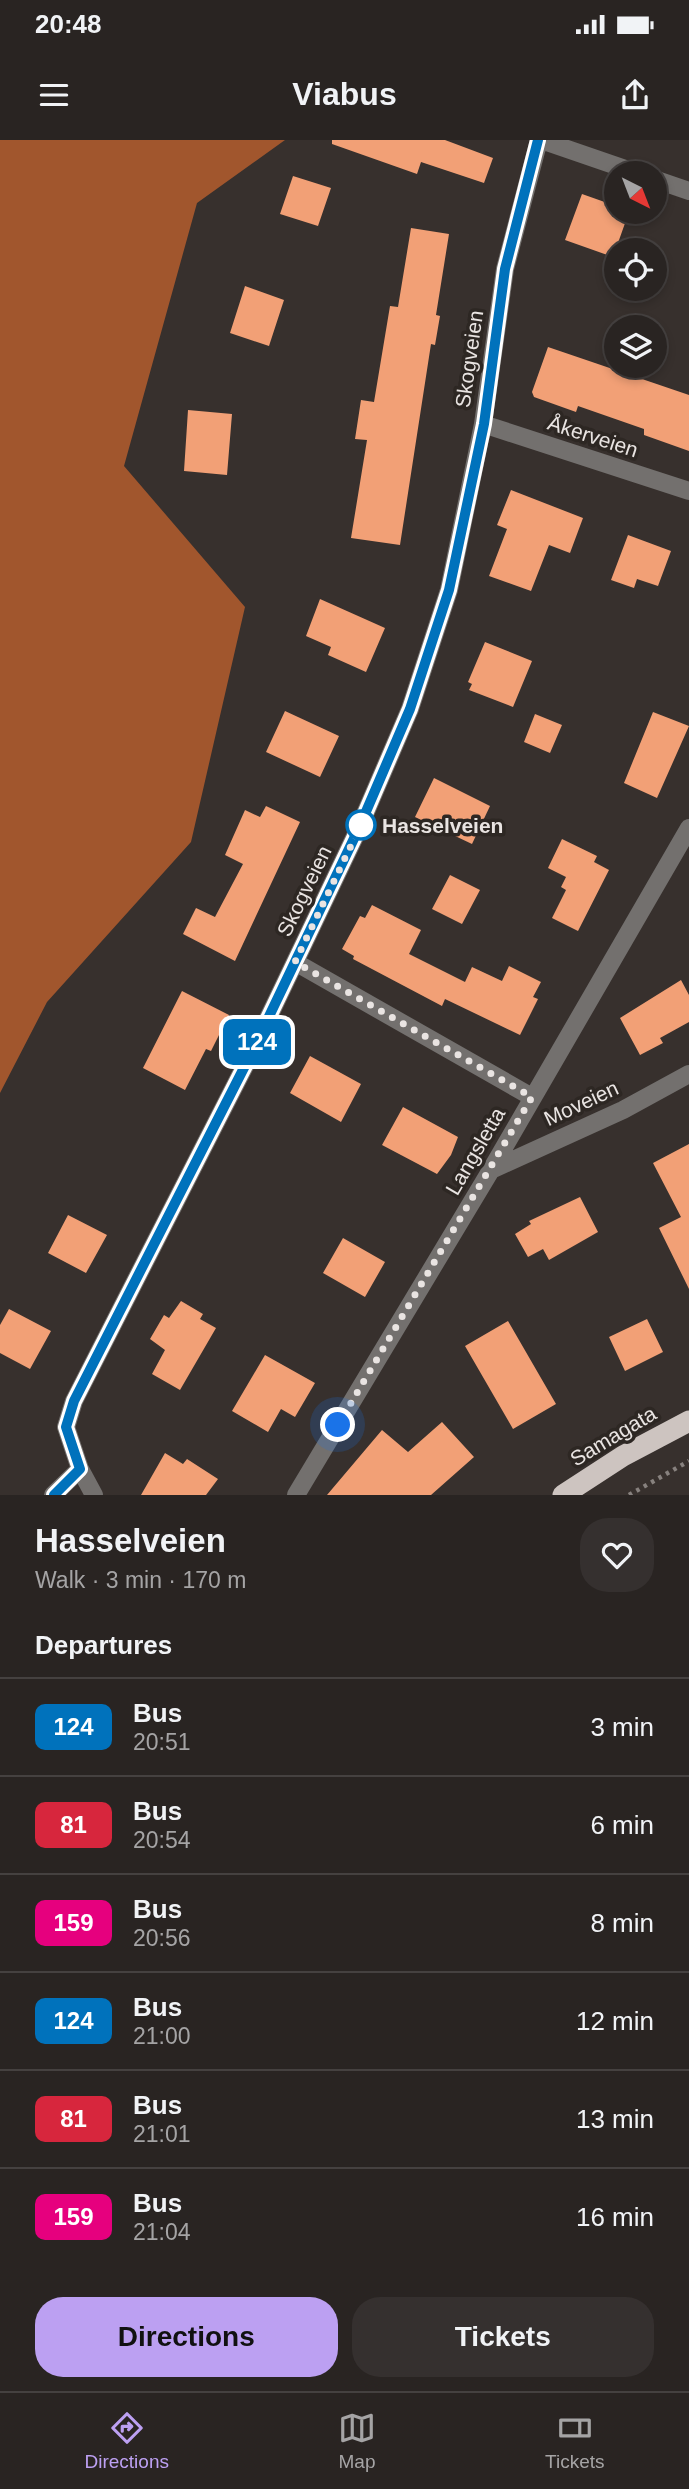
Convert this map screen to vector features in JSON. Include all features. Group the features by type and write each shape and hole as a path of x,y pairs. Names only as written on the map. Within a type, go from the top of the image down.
{"highway":[{"name":"Samagata","path":"564,1495 623,1456 689,1421"}],"street":[{"path":"540,140 604,162"},
{"name":"Skogveien","path":"94,1495 80,1469 66,1427 74,1401 295,962 359,828 410,709 449,590 484,424 505,269 540,140"},
{"path":"667,183 689,191"},
{"name":"Åkerveien","path":"484,424 689,491"},
{"name":"Langsletta","path":"296,1495 491,1170 689,828"},
{"path":"295,962 532,1097"},
{"name":"Moveien","path":"491,1170 623,1110 689,1074"},
{"path":"54,1495 80,1469"}],"path":[{"path":"629,1495 689,1461"}],"shaded area":[{"path":"0,140 285,140 197,203 124,466 245,607 191,842 47,1002 0,1093"}],"building":[{"path":"332,140 445,140 493,158 484,183 421,162 417,174 332,144"},
{"path":"293,176 331,188 318,226 280,214"},
{"path":"582,194 604,202 604,224 625,224 620,238 604,238 604,254 565,240"},
{"path":"411,228 449,234 436,315 440,316 435,345 431,344 400,545 351,538 367,440 355,439 361,400 374,402 390,306 398,307"},
{"path":"245,286 284,300 269,346 230,333"},
{"path":"548,347 604,366 604,378 639,378 689,395 689,451 644,435 644,429 578,406 576,412 534,397 532,392"},
{"path":"188,410 232,414 227,475 184,471"},
{"path":"511,490 583,518 570,553 549,545 531,591 489,576 507,529 497,525"},
{"path":"628,535 671,551 658,586 637,579 634,588 611,580"},
{"path":"320,599 385,628 366,672 328,655 331,647 306,636"},
{"path":"485,642 532,661 513,707 469,690 472,684 468,682"},
{"path":"285,711 339,736 320,777 266,752"},
{"path":"653,712 689,726 657,798 624,783"},
{"path":"535,714 562,725 550,753 524,742"},
{"path":"434,778 490,806 472,844 415,817"},
{"path":"266,806 300,822 235,961 183,934 196,908 215,917 243,864 225,855 245,810 260,817"},
{"path":"562,839 597,856 594,862 609,870 578,931 552,918 566,890 561,887 566,877 548,868"},
{"path":"450,875 480,890 462,924 432,909"},
{"path":"372,905 421,930 409,954 465,982 472,967 502,981 509,966 541,982 533,997 538,999 520,1035 445,999 442,1006 353,959 354,956 342,949 360,916 365,918"},
{"path":"681,980 689,995 689,1022 660,1038 663,1043 640,1055 620,1018"},
{"path":"182,991 229,1015 211,1051 206,1049 185,1090 143,1068"},
{"path":"310,1056 361,1084 341,1122 290,1093"},
{"path":"403,1107 458,1137 451,1155 437,1174 382,1145"},
{"path":"689,1144 689,1289 659,1228 681,1217 653,1163"},
{"path":"580,1197 598,1232 549,1260 543,1249 528,1257 515,1234 531,1224 529,1221"},
{"path":"68,1215 107,1235 86,1273 48,1253"},
{"path":"343,1238 385,1262 365,1297 323,1273"},
{"path":"181,1301 203,1314 200,1319 216,1328 180,1390 152,1374 165,1350 150,1339 164,1315 169,1318"},
{"path":"9,1309 51,1331 30,1369 0,1353 0,1325"},
{"path":"647,1319 663,1352 625,1371 609,1337"},
{"path":"508,1321 556,1404 513,1429 465,1346"},
{"path":"265,1355 315,1383 295,1417 281,1409 268,1432 232,1411"},
{"path":"442,1422 474,1457 431,1495 327,1495 382,1430 408,1452"},
{"path":"165,1453 183,1464 187,1459 218,1479 206,1495 141,1495"}],"bus line":[{"name":"124","path":"54,1495 80,1469 66,1427 74,1401 252,1052 359,828 410,709 449,590 484,424 505,269 538,140"}],"place":[{"name":"Hasselveien","path":"361,825"}],"route":[{"path":"338,1425 532,1097 295,962 361,825"}]}
